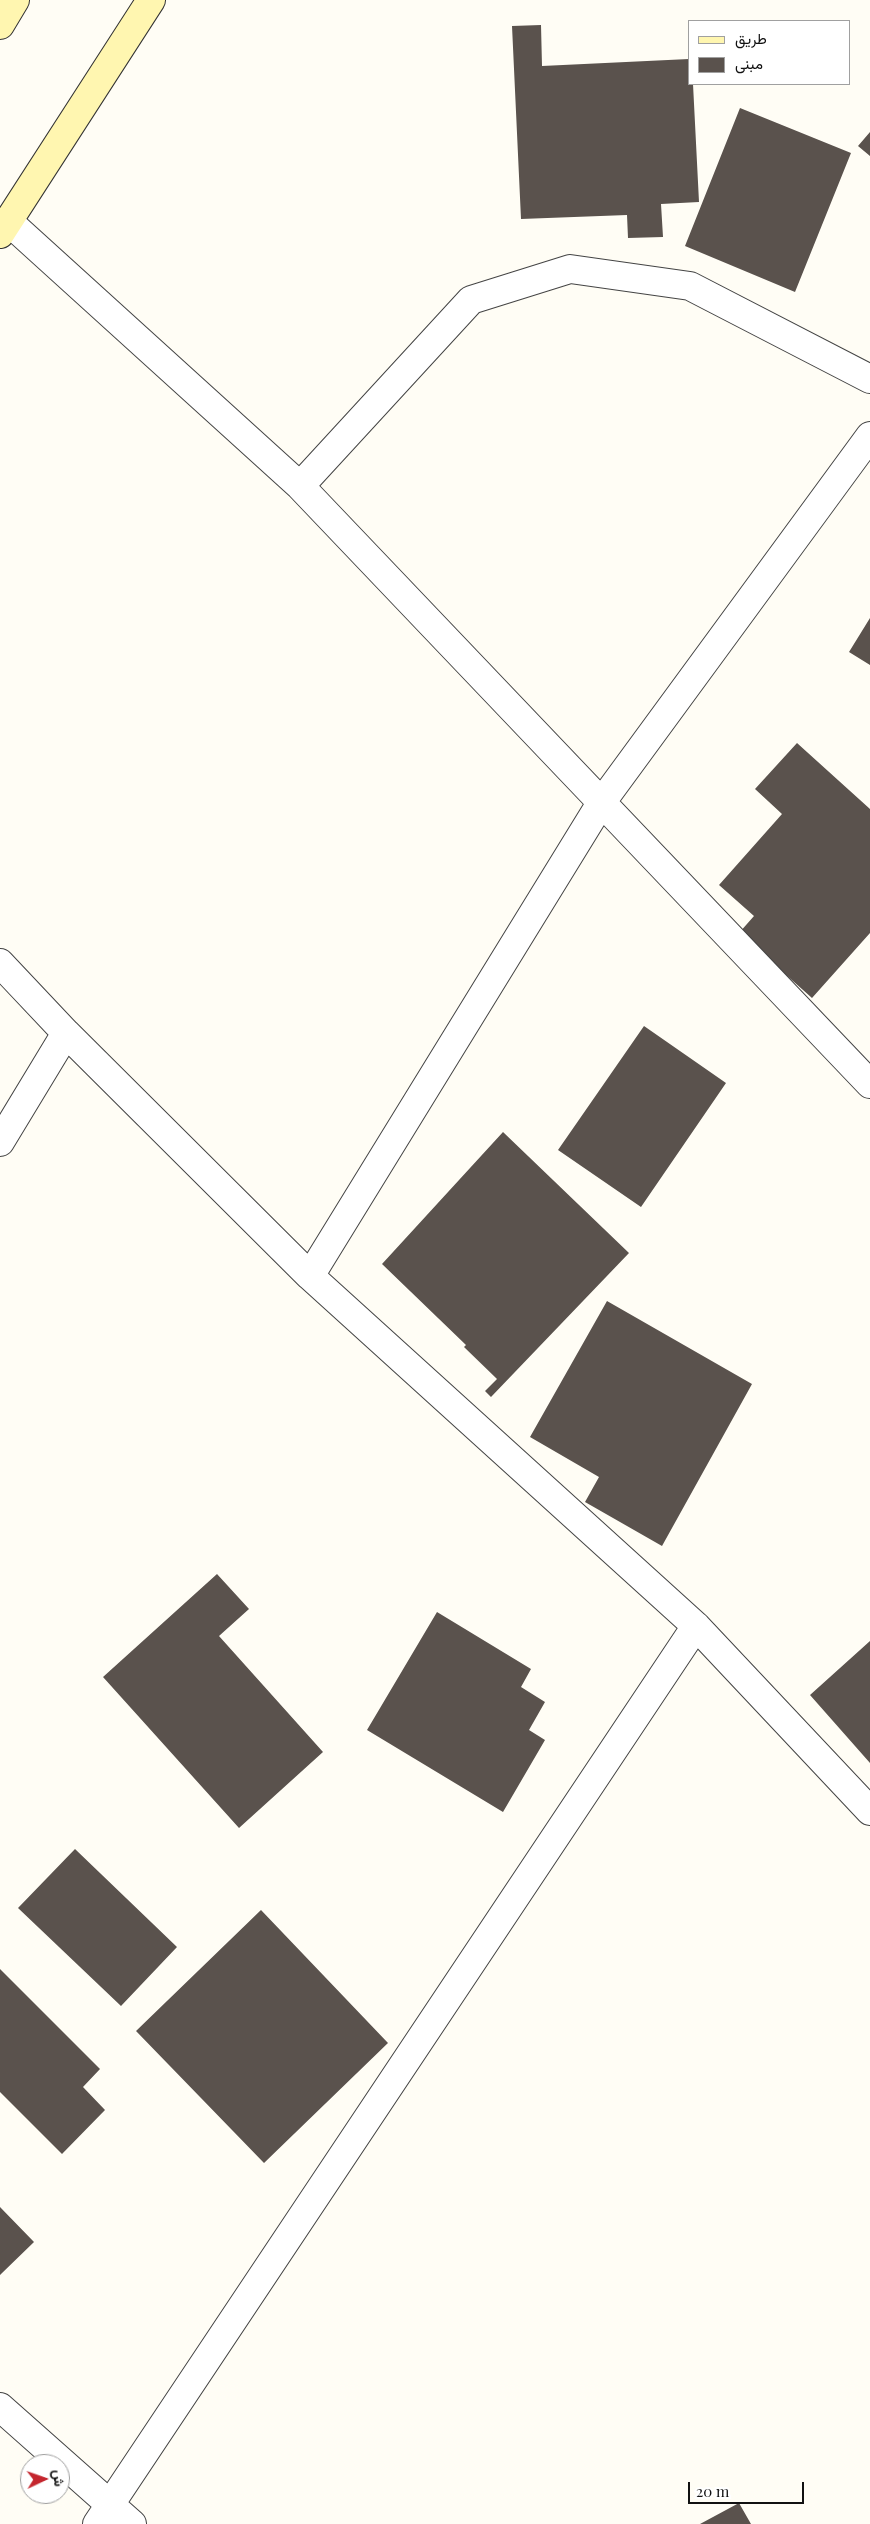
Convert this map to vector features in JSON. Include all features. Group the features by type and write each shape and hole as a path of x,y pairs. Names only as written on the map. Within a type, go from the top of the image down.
{"main road":[{"path":"0,25 15,0"},
{"path":"4,227 151,0"}],"street":[{"path":"4,227 300,486 870,1084"},
{"path":"300,486 471,300 570,269 690,286 870,380"},
{"path":"310,1276 602,802 870,436"},
{"path":"0,963 66,1033 310,1276 696,1626 870,1811"},
{"path":"0,1142 66,1033"},
{"path":"103,2514 696,1626"},
{"path":"0,2407 103,2514 132,2524"}],"building":[{"path":"541,25 542,66 688,59 688,85 693,85 699,202 661,204 663,237 628,238 627,215 521,219 512,26"},
{"path":"740,108 851,153 795,292 685,246"},
{"path":"870,132 870,156 858,146"},
{"path":"870,618 870,665 849,652"},
{"path":"797,743 870,809 870,933 812,998 739,933 754,916 719,885 782,814 755,789"},
{"path":"644,1026 726,1083 641,1207 558,1150"},
{"path":"503,1132 629,1253 491,1397 485,1391 497,1379 464,1347 466,1345 382,1264"},
{"path":"607,1301 752,1384 662,1546 585,1502 599,1477 530,1437"},
{"path":"217,1574 249,1609 219,1636 323,1752 239,1828 103,1677"},
{"path":"437,1612 531,1669 521,1687 545,1702 529,1730 545,1740 503,1812 367,1730"},
{"path":"870,1641 870,1763 810,1695"},
{"path":"75,1849 177,1947 121,2006 18,1908"},
{"path":"261,1910 388,2043 264,2163 136,2031"},
{"path":"0,1969 100,2069 83,2087 105,2110 62,2154 0,2092"},
{"path":"0,2207 34,2242 0,2275"},
{"path":"739,2503 751,2524 700,2524"}]}
